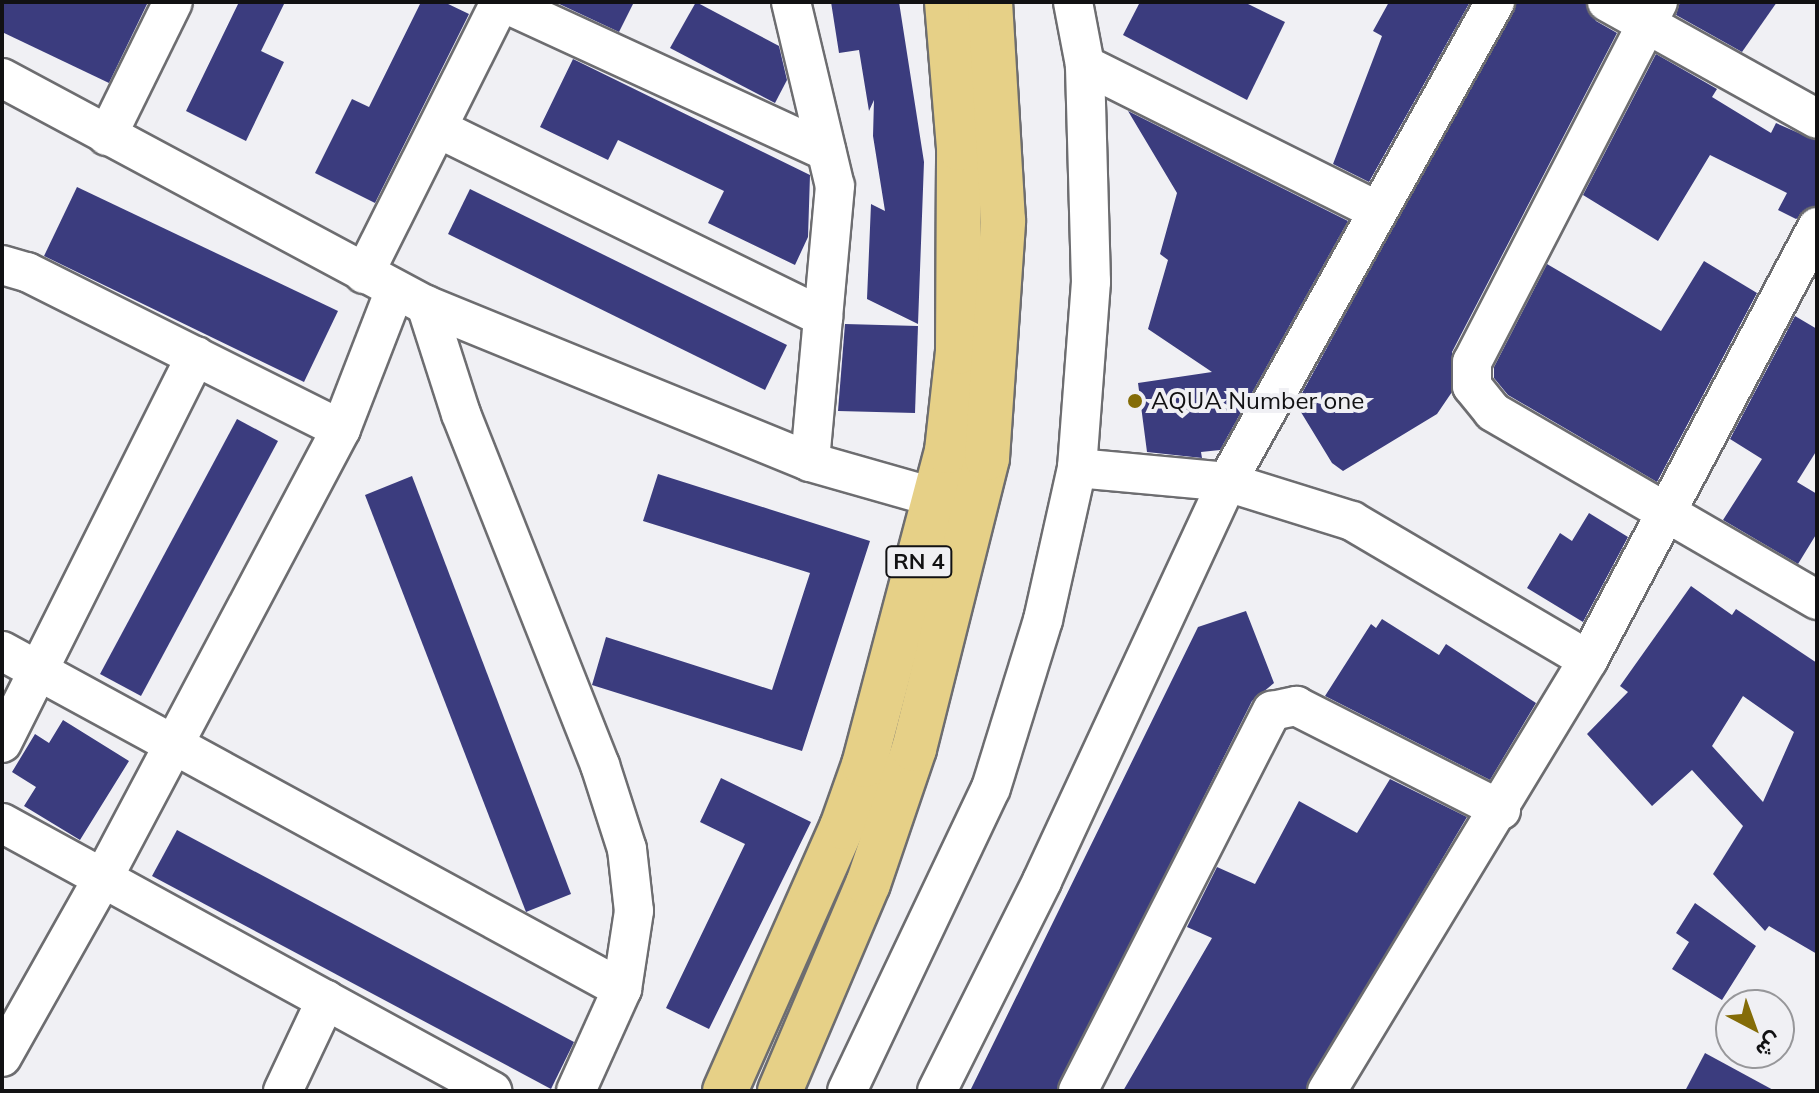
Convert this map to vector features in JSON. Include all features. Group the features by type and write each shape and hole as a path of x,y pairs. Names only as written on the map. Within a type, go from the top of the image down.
{"highway":[{"name":"RN 4","path":"725,1091 842,827 936,498 958,352 959,148 947,2"},
{"name":"RN 4","path":"780,1091 868,884 914,749 987,458 1003,221 990,2"}],"street":[{"path":"107,136 173,2"},
{"path":"2,1057 103,878 341,429 395,290 439,129 501,2 826,151"},
{"path":"791,2 826,151 835,213 810,462"},
{"path":"847,1091 991,788 1043,620 1077,468 1091,282 1085,65 1073,2"},
{"path":"937,1091 1042,881 1227,482 1495,2"},
{"path":"1607,2 1653,12 1817,119"},
{"path":"1653,12 1472,362 1470,374 1493,412 1817,600"},
{"path":"1085,65 1378,211"},
{"path":"2,78 395,290 810,462 936,498"},
{"path":"439,129 823,317"},
{"path":"1327,1091 1501,810 1588,660 1817,227"},
{"path":"2,265 27,272 341,429"},
{"path":"395,290 461,414 600,765 627,849 634,911 622,989 576,1091"},
{"path":"2,743 196,356"},
{"path":"1077,468 1227,482 1352,521 1588,660"},
{"path":"2,651 171,746 622,989"},
{"path":"1078,1091 1272,711 1296,706 1501,810"},
{"path":"2,823 492,1091"},
{"path":"283,1091 326,1000"}],"building":[{"path":"2,2 148,2 109,83 2,32"},
{"path":"239,2 285,2 261,51 284,62 246,141 186,111"},
{"path":"421,2 444,2 469,14 375,203 315,173 352,99 369,107"},
{"path":"555,2 634,2 619,32"},
{"path":"696,2 779,46 787,80 775,103 670,48"},
{"path":"831,2 899,2 924,162 918,324 867,299 871,204 885,211 873,136 874,100 869,111 859,50 839,53"},
{"path":"1140,2 1244,2 1285,22 1247,100 1123,35"},
{"path":"1389,2 1470,2 1369,182 1333,164 1382,36 1373,31"},
{"path":"1517,2 1585,2 1596,21 1617,33 1452,352 1452,392 1437,414 1343,471 1332,463 1296,404"},
{"path":"1680,2 1777,2 1742,52 1676,15"},
{"path":"1656,54 1717,89 1712,97 1771,133 1776,123 1817,141 1817,205 1796,219 1778,210 1787,193 1710,155 1658,241 1583,195"},
{"path":"573,59 810,175 808,237 795,265 708,223 724,191 618,140 608,160 540,127"},
{"path":"1128,111 1348,221 1220,450 1201,452 1202,458 1147,452 1138,383 1212,372 1148,329 1168,260 1160,254 1177,193"},
{"path":"77,187 338,311 304,382 44,256"},
{"path":"470,189 787,345 765,390 448,234"},
{"path":"1704,261 1757,293 1657,482 1508,395 1494,378 1494,367 1547,264 1661,331"},
{"path":"1795,316 1817,329 1817,450 1797,482 1817,494 1817,533 1798,564 1723,520 1762,459 1730,439"},
{"path":"845,324 918,326 915,413 838,411"},
{"path":"237,419 278,441 141,696 100,674"},
{"path":"658,474 870,541 802,751 592,685 606,637 772,690 810,573 643,521"},
{"path":"412,476 571,894 526,912 365,495"},
{"path":"1589,513 1628,537 1583,622 1527,588 1560,533 1572,541"},
{"path":"1691,586 1732,615 1736,609 1817,663 1817,954 1769,926 1765,931 1713,874 1743,826 1692,770 1652,806 1587,734 1628,692 1620,686","holes":["1743,696 1794,732 1763,802 1712,746"]},
{"path":"1246,611 1274,683 1252,701 1056,1091 970,1091 1198,627"},
{"path":"1382,619 1439,655 1446,644 1536,703 1490,780 1325,696 1371,624 1376,628"},
{"path":"63,720 129,761 80,840 24,806 36,787 12,772 35,734 49,743"},
{"path":"721,778 811,822 709,1029 666,1008 745,844 700,822"},
{"path":"1390,779 1467,817 1305,1091 1123,1091 1212,938 1187,927 1217,867 1255,884 1299,801 1357,833"},
{"path":"177,830 574,1042 551,1089 152,876"},
{"path":"1695,903 1756,946 1729,989 1715,989 1715,996 1672,969 1689,942 1676,933"},
{"path":"1705,1053 1715,1058 1715,1069 1734,1069 1775,1091 1685,1091"}],"place":[{"name":"AQUA Number one","path":"1135,401"}]}
